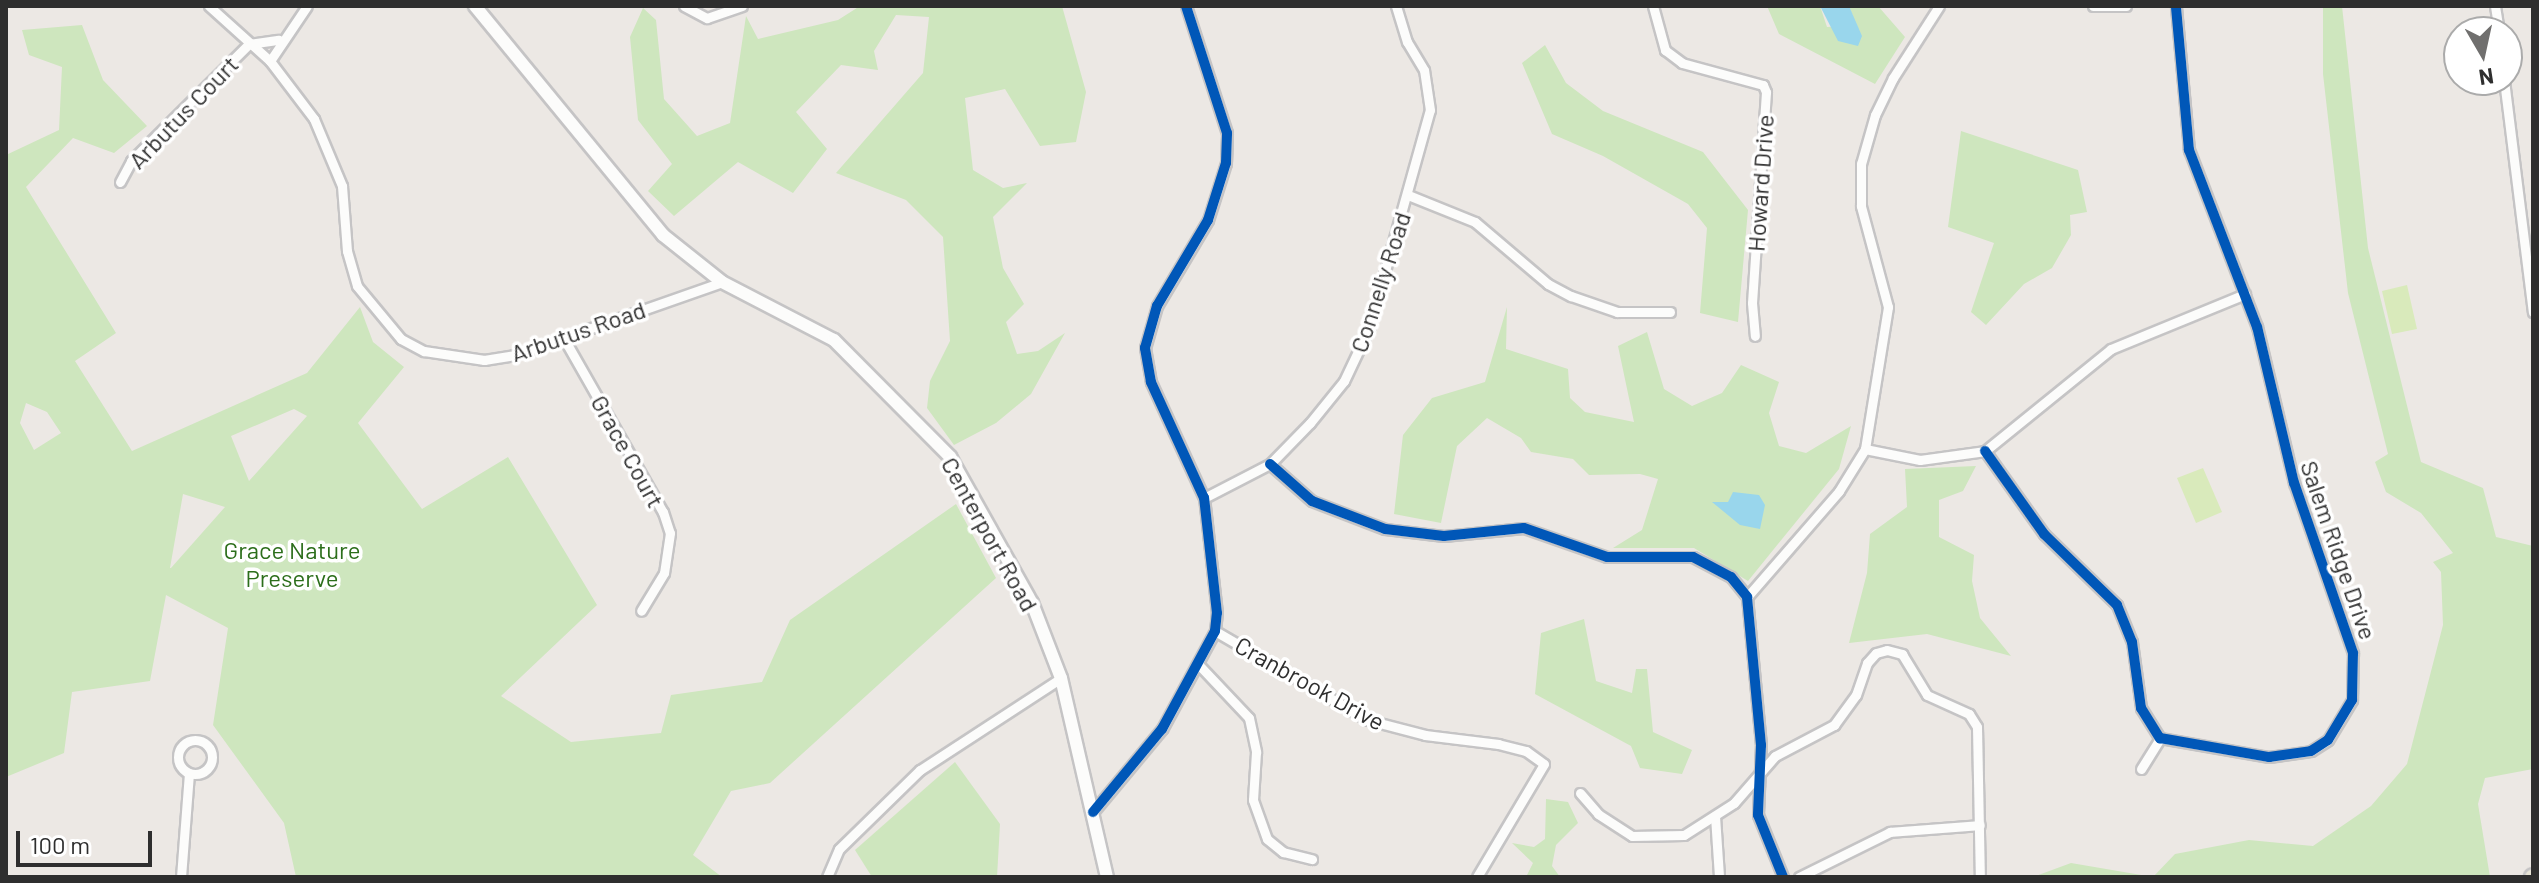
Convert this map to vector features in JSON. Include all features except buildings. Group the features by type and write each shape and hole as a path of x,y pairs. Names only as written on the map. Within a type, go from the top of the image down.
{"main road":[{"name":"Centerport Road","path":"475,6 663,235 722,282 834,340 950,457 1032,603 1061,678 1107,877"}],"street":[{"name":"Arbutus Road","path":"209,6 270,61 314,119 335,160 347,251 357,286 401,339 450,358 484,360 563,337 722,282"},
{"path":"270,61 279,40 307,6"},
{"path":"684,6 707,18 742,6"},
{"path":"1093,812 1162,729 1215,631 1204,498 1151,382 1145,348 1157,306 1208,220 1226,163 1227,133 1186,6"},
{"name":"Connelly Road","path":"1204,498 1270,464 1328,402 1357,355 1408,195 1430,110 1429,89 1396,6"},
{"name":"Howard Drive","path":"1653,6 1665,50 1682,63 1763,85 1766,92 1752,303 1755,336"},
{"path":"1747,597 1839,491 1865,449 1888,307 1861,206 1861,164 1893,78 1939,6"},
{"path":"2093,6 2126,6"},
{"name":"Salem Ridge Drive","path":"2160,738 2180,746 2290,756 2328,740 2352,700 2348,631 2294,483 2267,357 2189,150 2176,6"},
{"path":"249,44 279,40"},
{"name":"Arbutus Court","path":"120,182 131,161 249,44"},
{"path":"2506,96 2533,312"},
{"path":"1408,195 1475,222 1548,284 1571,296 1617,312 1670,312"},
{"path":"1865,449 1920,460 1985,451 2111,349 2245,294"},
{"name":"Grace Court","path":"563,337 663,512 670,533 664,573 641,611"},
{"path":"1985,451 2044,534 2117,605 2132,642 2138,700 2160,738 2141,769"},
{"path":"1270,464 1304,495 1360,523 1415,535 1524,528 1607,557 1693,557 1731,577 1747,597 1761,745 1757,781 1758,815 1783,877"},
{"name":"Cranbrook Drive","path":"1215,631 1368,720 1411,732 1498,744 1526,751 1544,764 1477,877"},
{"path":"1580,793 1614,825 1648,839 1684,835 1715,816 1757,781 1775,756 1834,725 1856,695 1867,663 1876,653 1887,650 1902,654 1927,695 1969,714 1977,727 1980,877"},
{"path":"1198,664 1249,718 1256,752 1253,800 1267,839 1283,852 1312,859"},
{"path":"827,877 839,849 920,770 1061,678"},
{"path":"181,877 189,773"},
{"path":"1715,816 1719,877"},
{"path":"1799,877 1890,832 1980,825"}],"green space":[{"path":"860,6 1062,6 1086,92 1076,142 1040,146 1005,89 965,98 973,170 1003,188 1027,183 993,217 1003,268 1024,304 1006,322 1017,354 1038,351 1065,333 1031,394 996,423 954,445 927,408 930,381 950,341 943,237 906,200 836,173 923,73 929,17 896,15 874,51 878,70 841,65 796,112 827,149 793,193 738,162 674,216 648,191 672,164 638,120 630,37 643,8 656,20 664,99 697,136 730,123 746,16 758,39 838,20"},
{"path":"1767,6 1820,6 1827,27 1856,25 1849,6 1878,6 1905,37 1875,84 1779,34"},
{"path":"2323,6 2342,6 2368,248 2421,462 2483,488 2496,537 2533,546 2533,769 2485,778 2478,804 2490,877 2153,877 2175,854 2249,840 2313,846 2371,806 2407,764 2443,625 2441,572 2433,562 2453,553 2421,513 2386,492 2375,462 2388,454 2348,293 2323,74"},
{"name":"Grace Nature Preserve","path":"82,25 103,80 147,126 114,153 73,138 26,187 116,333 75,361 132,451 307,373 360,307 373,342 404,367 358,423 422,509 508,457 597,605 501,696 571,742 661,733 671,695 762,682 790,620 956,504 996,578 770,783 731,791 693,855 722,877 296,877 284,823 213,725 228,628 166,595 150,681 72,692 64,753 6,777 6,155 59,130 62,67 29,55 22,30","holes":["26,403 47,412 61,433 34,450 20,423","294,409 307,416 249,481 231,436","183,494 225,507 171,568"]},
{"path":"1545,45 1566,83 1603,111 1703,152 1748,210 1738,322 1700,313 1707,228 1688,204 1603,156 1552,134 1522,63"},
{"path":"1961,131 2078,170 2087,212 2070,215 2071,235 2052,268 2024,284 1986,325 1971,312 1994,243 1948,227"},
{"path":"2407,285 2417,329 2392,334 2382,291"},
{"path":"1507,307 1506,349 1568,369 1570,398 1585,412 1634,422 1618,346 1647,332 1664,389 1692,406 1722,393 1741,365 1779,382 1769,413 1779,446 1806,453 1851,426 1839,469 1748,581 1694,548 1613,548 1642,530 1658,479 1640,474 1589,475 1573,459 1531,452 1521,438 1487,418 1457,446 1441,523 1394,514 1403,435 1432,398 1485,382"},
{"path":"1976,466 1963,491 1939,500 1939,537 1974,555 1972,581 1980,618 2011,656 1927,634 1849,643 1867,573 1870,534 1907,507 1905,469"},
{"path":"2203,468 2222,512 2196,523 2177,478"},
{"path":"1584,619 1596,681 1632,693 1636,669 1647,669 1653,732 1692,750 1682,774 1640,768 1631,746 1535,694 1541,633"},
{"path":"955,762 1000,824 997,877 872,877 855,850"},
{"path":"1546,799 1568,802 1578,823 1556,845 1552,866 1560,877 1526,877 1533,863 1512,843 1534,847 1545,839"},
{"path":"2071,863 2153,877 2033,877"}],"water":[{"path":"1820,6 1849,6 1862,36 1858,46 1838,41"},
{"path":"1733,492 1759,495 1765,505 1760,529 1740,525 1712,502 1728,502"}],"cycle path":[{"path":"1093,812 1162,729 1215,631 1217,613 1204,498 1151,382 1145,348 1157,306 1208,220 1226,163 1227,133 1186,6"},
{"path":"1985,451 2044,534 2117,605 2132,642 2141,708 2160,738 2269,757 2311,751 2328,740 2352,700 2353,653 2294,483 2257,327 2189,150 2176,6"},
{"path":"1270,464 1312,501 1385,529 1444,536 1524,528 1607,557 1693,557 1731,577 1747,597 1761,745 1758,815 1783,877"}]}
